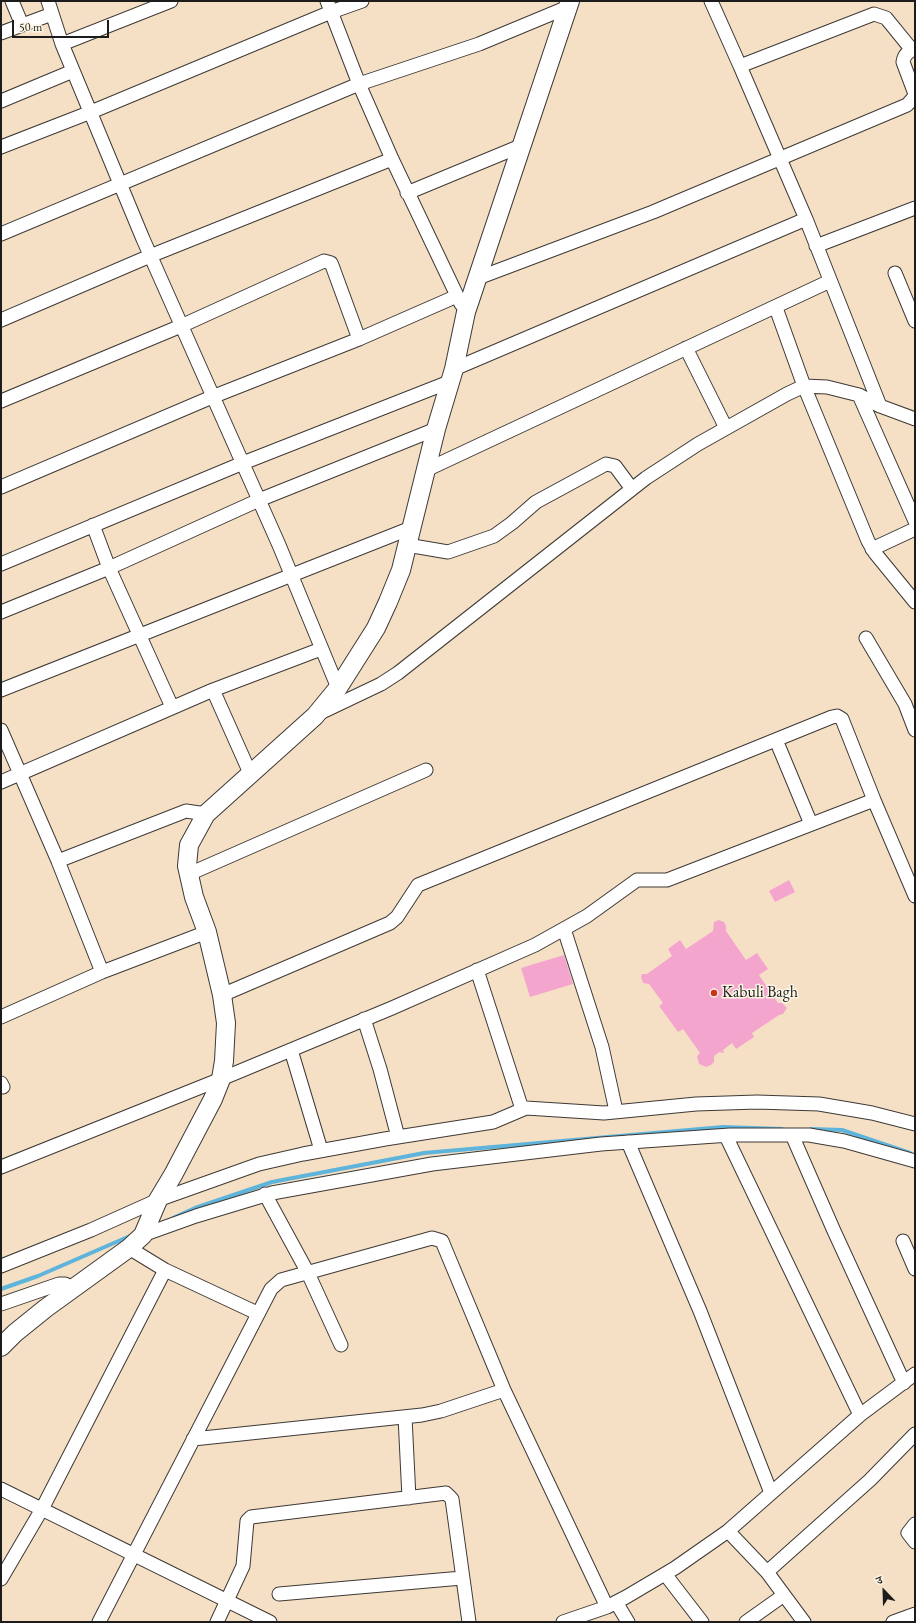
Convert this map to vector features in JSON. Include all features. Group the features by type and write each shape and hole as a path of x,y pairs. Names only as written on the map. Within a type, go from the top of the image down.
{"street":[{"path":"12,1 22,25"},
{"path":"48,1 62,44 150,256 212,397 243,463 338,688"},
{"path":"62,44 171,1"},
{"path":"1,147 91,112 329,7 362,1"},
{"path":"710,1 740,66 778,158 806,219 880,406"},
{"path":"1,234 359,84 479,44 569,4"},
{"path":"144,1234 156,1204 210,1106 221,1079 224,1061 226,1023 222,995 207,932 194,897 187,856 189,845 206,814 250,772 315,716 338,688 376,628 396,585 436,429 452,376 466,312 569,4"},
{"path":"329,7 359,84 407,194 466,312"},
{"path":"1,34 52,14"},
{"path":"478,278 654,212 778,158 907,105 915,92 903,62 906,53 914,49 886,18 874,14 740,66"},
{"path":"1,101 73,71"},
{"path":"407,194 523,144"},
{"path":"1,320 150,256 392,159"},
{"path":"816,246 915,208"},
{"path":"1,564 452,376 806,219"},
{"path":"1,401 181,326 328,261 334,268 360,339"},
{"path":"895,273 910,294 915,321"},
{"path":"426,470 830,282"},
{"path":"1,487 212,397 360,339 457,296"},
{"path":"776,308 804,386 872,549 915,602"},
{"path":"686,348 726,428"},
{"path":"315,716 381,684 398,673 632,489 673,459 787,394 804,386 827,387 858,395 880,406 915,419"},
{"path":"858,395 915,521"},
{"path":"1,612 109,568 259,500 436,429"},
{"path":"1,690 291,575 409,537 448,552 494,536 512,523 536,502 606,464 615,466 632,489"},
{"path":"93,525 109,568 172,707"},
{"path":"872,549 915,529"},
{"path":"866,638 910,701 915,730"},
{"path":"1,782 212,690 321,649"},
{"path":"212,690 250,772"},
{"path":"222,995 390,923 398,917 418,885 832,716 840,717 915,896"},
{"path":"1,730 58,861 102,972"},
{"path":"776,740 811,824"},
{"path":"189,874 426,770"},
{"path":"1,1166 221,1079 535,945 587,916 638,880 667,880 874,800"},
{"path":"58,861 186,811 206,814"},
{"path":"564,929 602,1047 616,1111"},
{"path":"1,1017 102,972 207,932"},
{"path":"478,970 522,1109"},
{"path":"364,1019 380,1069 398,1137"},
{"path":"291,1050 321,1150"},
{"path":"1,1266 259,1164 321,1150 493,1122 522,1109 604,1113 696,1104 756,1102 819,1104 872,1113 915,1124"},
{"path":"792,1135 904,1383"},
{"path":"1,1347 15,1333 129,1248 144,1234 265,1194 432,1164 529,1151 628,1142 726,1136 809,1135 844,1141 915,1161"},
{"path":"726,1136 860,1415"},
{"path":"628,1142 700,1311 771,1493"},
{"path":"265,1194 308,1273 341,1345"},
{"path":"99,1622 257,1313 275,1284 281,1280 426,1238 432,1238 442,1241 504,1390 612,1604 628,1622"},
{"path":"903,1241 915,1269"},
{"path":"129,1248 165,1270 257,1313"},
{"path":"1,1579 42,1509 165,1270"},
{"path":"1,1304 58,1284 65,1284 74,1288"},
{"path":"563,1622 612,1604 665,1574 728,1531 860,1415 915,1374"},
{"path":"193,1439 405,1417 441,1411 504,1390"},
{"path":"405,1417 408,1498"},
{"path":"767,1572 870,1480 915,1434"},
{"path":"1,1489 270,1622"},
{"path":"217,1622 243,1566 247,1521 251,1517 446,1493 450,1496 469,1622"},
{"path":"915,1524 908,1533 915,1542"},
{"path":"728,1531 767,1572 804,1622"},
{"path":"665,1574 702,1622"},
{"path":"279,1594 462,1578"},
{"path":"746,1622 784,1595"},
{"path":"892,1622 915,1614"}],"building":[{"path":"789,880 795,892 775,902 769,891"},
{"name":"Kabuli Bagh","path":"719,920 724,922 726,931 746,960 757,953 768,969 759,975 778,1003 782,1003 787,1008 783,1014 779,1015 752,1033 754,1037 736,1049 732,1043 723,1050 724,1053 719,1052 714,1056 714,1062 706,1067 699,1064 697,1056 700,1053 683,1029 678,1032 659,1006 663,1003 649,984 643,983 641,977 642,974 647,974 672,956 668,949 680,940 686,949 713,931 714,922"},
{"path":"564,955 573,984 530,997 521,968"}],"waterway":[{"path":"173,1218 195,1208 272,1182 424,1153 723,1127 782,1129"},
{"path":"811,1129 842,1130 910,1153"},
{"path":"1,1289 38,1276 130,1236"}],"place":[{"name":"Kabuli Bagh","path":"714,993"}]}
